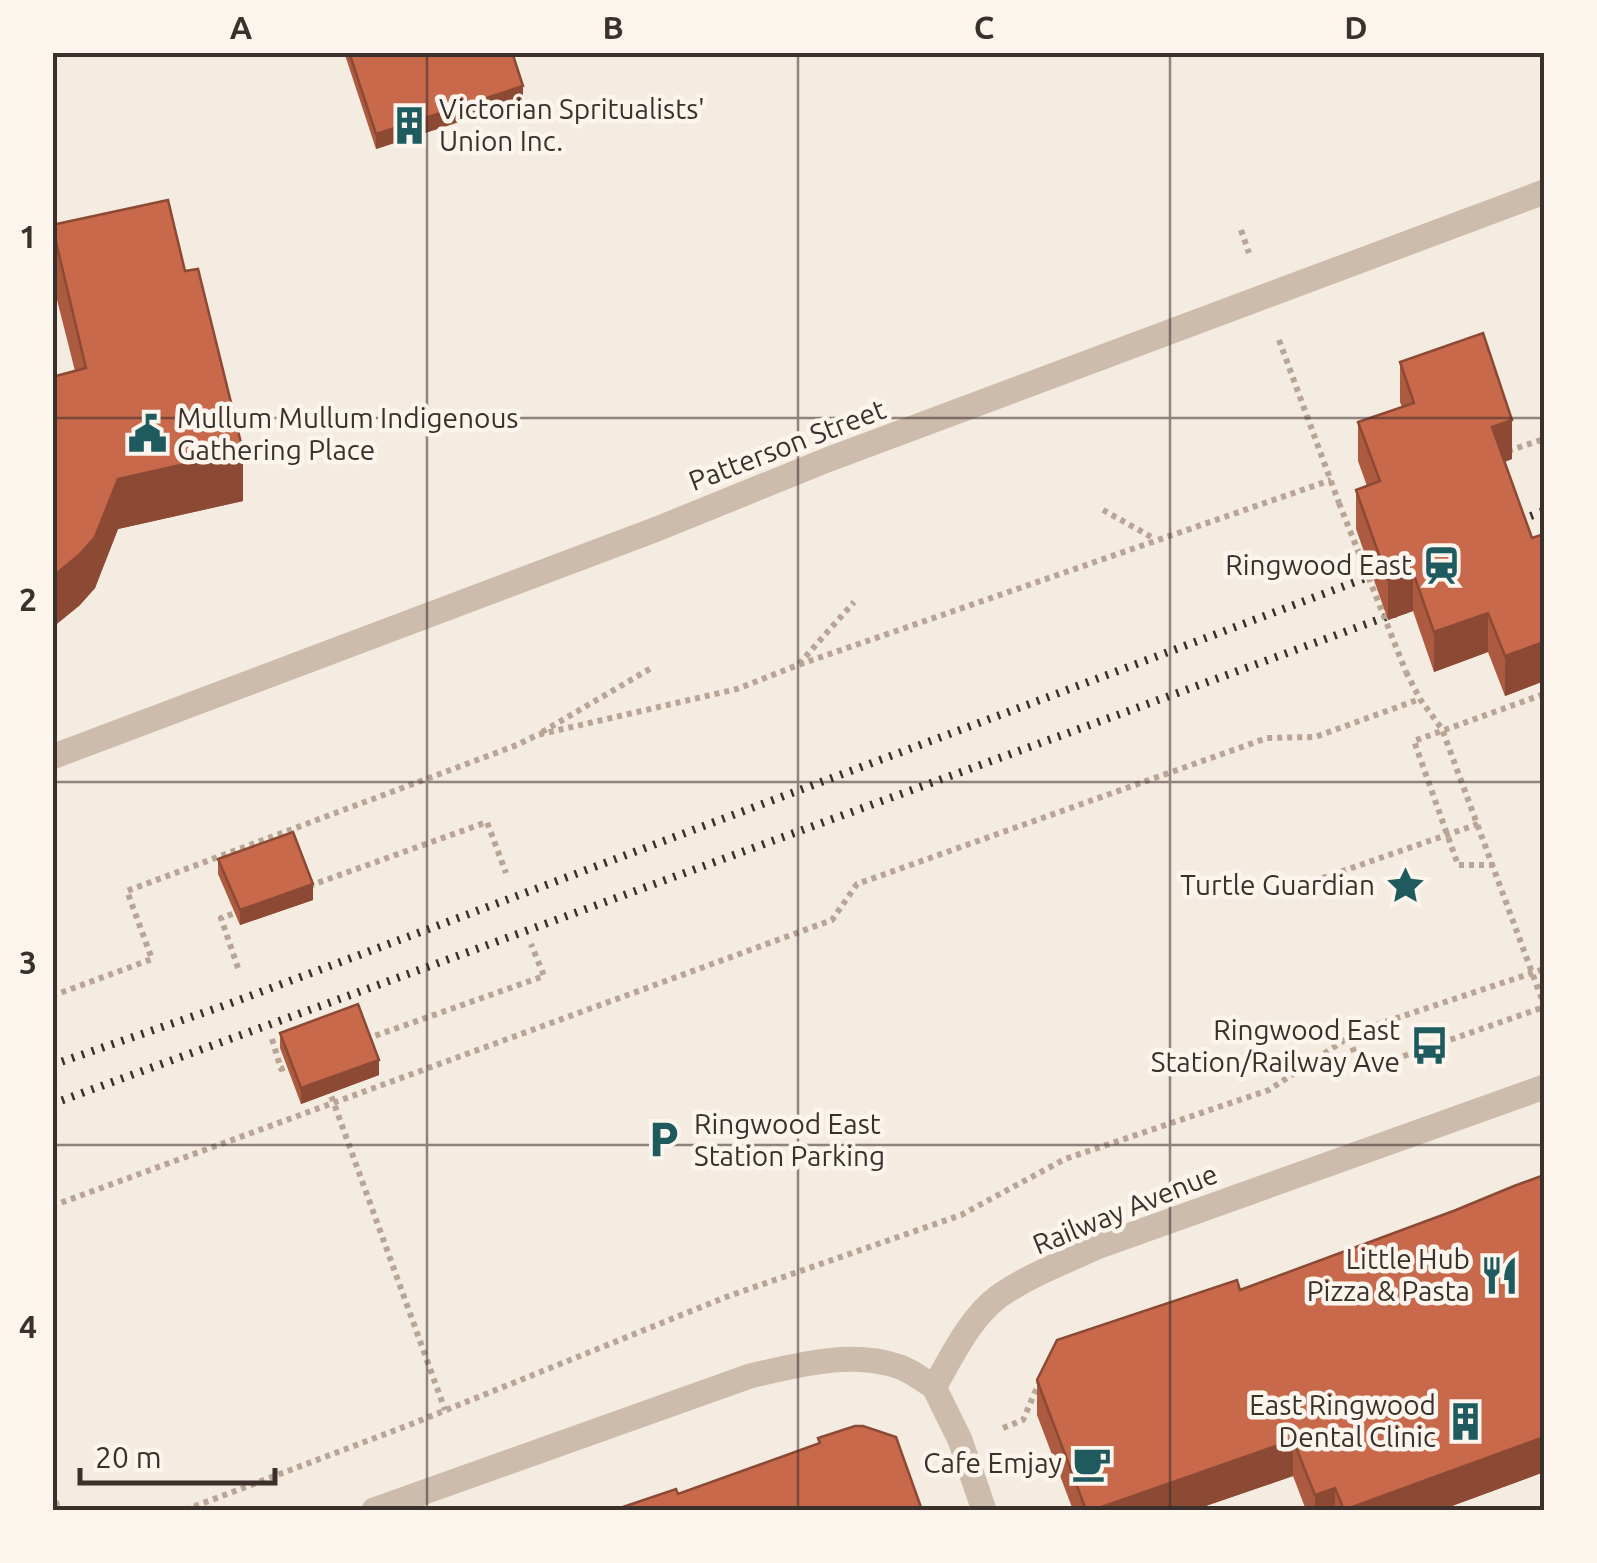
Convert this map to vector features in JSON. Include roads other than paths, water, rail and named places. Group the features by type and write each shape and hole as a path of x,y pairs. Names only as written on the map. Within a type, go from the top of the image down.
{"street":[{"name":"Patterson Street","path":"52,757 657,529 827,460 1544,192"},
{"name":"Railway Avenue","path":"934,1388 983,1311 998,1297 1028,1280 1097,1247 1544,1087"},
{"path":"374,1510 750,1376 814,1362 860,1359 902,1367 934,1388 960,1440 984,1510"}],"railway":[{"path":"1501,527 1544,511"},
{"path":"52,1065 223,1006 1398,566"},
{"path":"52,1104 1413,607"}],"place":[{"name":"Victorian Spritualists' Union Inc.","path":"409,125"},
{"name":"Mullum Mullum Indigenous Gathering Place","path":"147,434"},
{"name":"Ringwood East","path":"1442,565"},
{"name":"Turtle Guardian","path":"1405,885"},
{"name":"Ringwood East Station/Railway Ave","path":"1430,1046"},
{"name":"Ringwood East Station Parking","path":"664,1140"},
{"name":"Little Hub Pizza & Pasta","path":"1500,1275"},
{"name":"East Ringwood Dental Clinic","path":"1466,1421"},
{"name":"Cafe Emjay","path":"1092,1463"}]}
